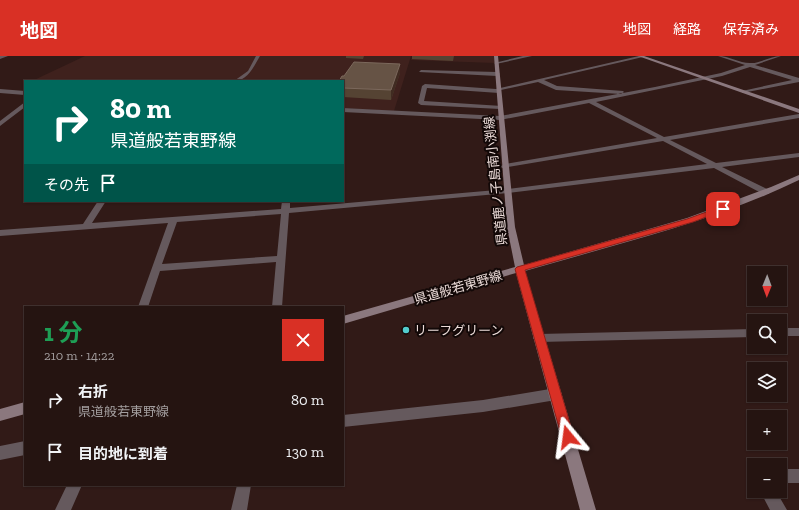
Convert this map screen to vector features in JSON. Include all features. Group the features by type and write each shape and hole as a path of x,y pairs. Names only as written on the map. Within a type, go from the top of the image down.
{"main road":[{"path":"640,56 799,111"},
{"name":"県道鹿ノ子島南小渕線","path":"496,59 500,118 511,227 520,269 588,510"},
{"name":"県道般若東野線","path":"344,320 690,220 766,192 799,177"},
{"path":"0,415 24,408"}],"street":[{"path":"0,58 6,56"},
{"path":"496,59 530,56"},
{"path":"500,107 421,103 425,86 499,90 640,56"},
{"path":"720,56 799,80"},
{"path":"759,56 765,61"},
{"path":"344,110 500,118 704,78 779,56"},
{"path":"421,71 497,74"},
{"path":"540,80 556,88 633,93"},
{"path":"744,92 799,80"},
{"path":"0,91 24,93"},
{"path":"590,101 766,192"},
{"path":"0,124 24,105"},
{"path":"505,166 799,116"},
{"path":"0,233 508,192 799,155"},
{"path":"85,227 101,202"},
{"path":"276,306 286,202"},
{"path":"143,306 173,220"},
{"path":"157,268 281,259"},
{"path":"787,332 799,332"},
{"path":"539,338 747,333"},
{"path":"344,421 483,406 556,394"},
{"path":"0,453 24,448"},
{"path":"787,476 799,476"},
{"path":"63,510 75,486"},
{"path":"239,510 244,486"},
{"path":"771,498 779,510"}],"lane":[{"path":"237,80 249,72 258,56"}],"shaded area":[{"path":"85,56 411,56 394,111 344,108 344,80 34,80"},
{"path":"413,56 494,56 495,63 411,60"}],"building":[{"path":"354,62 400,64 391,90 344,88 344,80 340,80 342,76 344,76"}],"place":[{"name":"リーフグリーン","path":"406,330"}],"route":[{"path":"568,437 520,269 723,209"}]}
